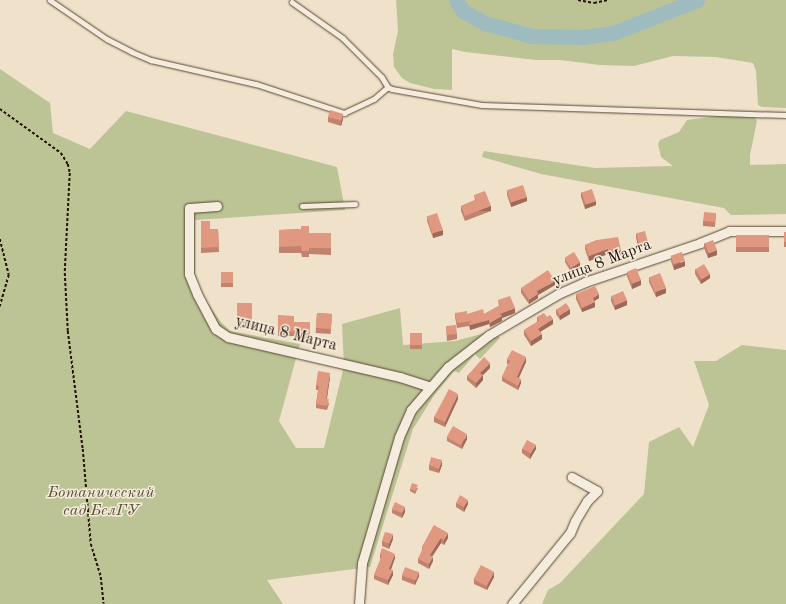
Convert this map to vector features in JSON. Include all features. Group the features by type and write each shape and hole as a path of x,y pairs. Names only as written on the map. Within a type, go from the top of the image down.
{"street":[{"name":"улица 8 Марта","path":"217,206 189,208 189,274 197,294 216,329 228,337 400,377 430,387"},
{"name":"улица 8 Марта","path":"360,603 362,563 399,437 411,410 448,366 489,335 558,294 585,282 700,243 729,231 786,231"},
{"path":"512,604 570,533 575,521 587,501 596,491 572,477"}],"lane":[{"path":"50,0 107,40 151,60 256,84 344,113 374,99 388,87"},
{"path":"292,2 342,38 382,77 388,87 392,89 482,105 786,115"},
{"path":"302,206 355,204"}],"path":[{"path":"578,0 594,4 608,0"},
{"path":"0,109 61,153 68,164 70,173 65,273 68,331 92,544 100,577 104,604"},
{"path":"0,239 8,275 0,307"}],"green space":[{"path":"396,0 786,0 786,108 762,107 758,105 756,71 753,63 716,57 673,56 634,66 600,65 560,60 536,60 465,52 452,49 452,90 434,89 410,83 402,78 394,67 393,54 398,31"},
{"name":"Ботанический сад БелГУ","path":"0,69 50,103 53,133 90,149 126,111 337,167 345,210 195,220 195,285 220,321 230,331 300,344 279,421 296,448 324,448 344,366 342,324 400,308 403,345 455,341 492,331 500,338 480,359 475,354 459,373 454,371 435,394 413,429 370,567 267,580 283,604 0,604"},
{"path":"735,114 754,117 757,121 750,155 750,165 786,164 786,214 731,215 724,208 541,174 482,157 484,151 595,168 673,166 661,157 658,144 660,140 679,132 687,120"},
{"path":"742,345 786,350 786,604 542,604 548,590 560,583 644,494 649,442 679,427 693,447 709,405 694,361 716,361"}],"building":[{"path":"330,110 343,114 341,121 328,117"},
{"path":"523,185 527,197 511,203 507,190"},
{"path":"592,189 596,201 586,205 582,192"},
{"path":"485,191 491,206 465,216 461,206 476,200 474,195"},
{"path":"704,212 716,213 715,222 703,221"},
{"path":"437,213 443,230 432,234 427,217"},
{"path":"201,221 210,221 210,229 218,229 219,247 201,248"},
{"path":"301,226 309,226 309,233 331,233 331,248 309,248 309,251 302,251 301,246 279,247 279,230 301,229"},
{"path":"645,231 648,242 639,244 636,233"},
{"path":"784,232 786,232 786,242 784,242"},
{"path":"736,235 769,235 769,247 736,247"},
{"path":"618,237 621,250 609,253 608,249 589,256 585,245 597,240"},
{"path":"713,240 717,250 709,254 705,243"},
{"path":"574,252 580,262 571,268 565,258"},
{"path":"682,252 685,261 673,264 671,256"},
{"path":"704,264 710,274 702,279 695,269"},
{"path":"636,268 641,280 632,284 627,272"},
{"path":"548,270 555,281 537,291 538,294 529,300 521,288"},
{"path":"221,272 233,272 233,283 221,283"},
{"path":"660,273 666,288 655,292 649,277"},
{"path":"595,286 599,294 593,298 595,302 582,308 576,294"},
{"path":"623,291 627,300 615,305 611,296"},
{"path":"510,296 515,308 500,314 502,316 490,323 489,320 470,325 469,323 473,321 457,323 455,313 467,311 467,314 483,309 484,314 500,305 498,300"},
{"path":"237,303 252,303 252,324 237,324"},
{"path":"566,303 570,309 560,316 556,310"},
{"path":"317,313 332,314 331,329 316,328"},
{"path":"544,313 547,317 550,315 553,319 538,329 542,334 531,341 524,330 539,321 537,317"},
{"path":"278,315 294,316 294,322 310,322 310,337 301,336 301,332 278,331"},
{"path":"456,325 457,334 447,335 446,326"},
{"path":"410,333 422,333 422,345 410,345"},
{"path":"512,350 526,357 517,377 521,379 518,386 502,377 510,361 507,359"},
{"path":"484,357 490,363 480,373 483,375 476,383 467,376"},
{"path":"318,371 330,373 326,399 329,399 327,406 316,404 319,386 316,385"},
{"path":"449,389 458,394 445,422 434,417"},
{"path":"453,426 467,434 460,445 446,437"},
{"path":"527,440 536,445 531,454 522,449"},
{"path":"431,457 442,460 439,469 429,465"},
{"path":"412,483 418,485 415,491 410,489"},
{"path":"460,495 468,500 464,507 456,503"},
{"path":"395,502 405,507 402,513 392,509"},
{"path":"434,525 448,533 444,540 441,538 430,555 433,557 429,564 418,559 423,548 422,547"},
{"path":"385,532 393,534 389,544 382,541"},
{"path":"382,548 395,554 389,569 393,570 388,580 374,575 382,555 380,554"},
{"path":"481,565 494,572 487,586 473,579"},
{"path":"405,567 419,572 416,581 402,575"}],"waterway":[{"path":"456,0 463,11 485,23 532,36 583,37 613,33 697,0"}]}
